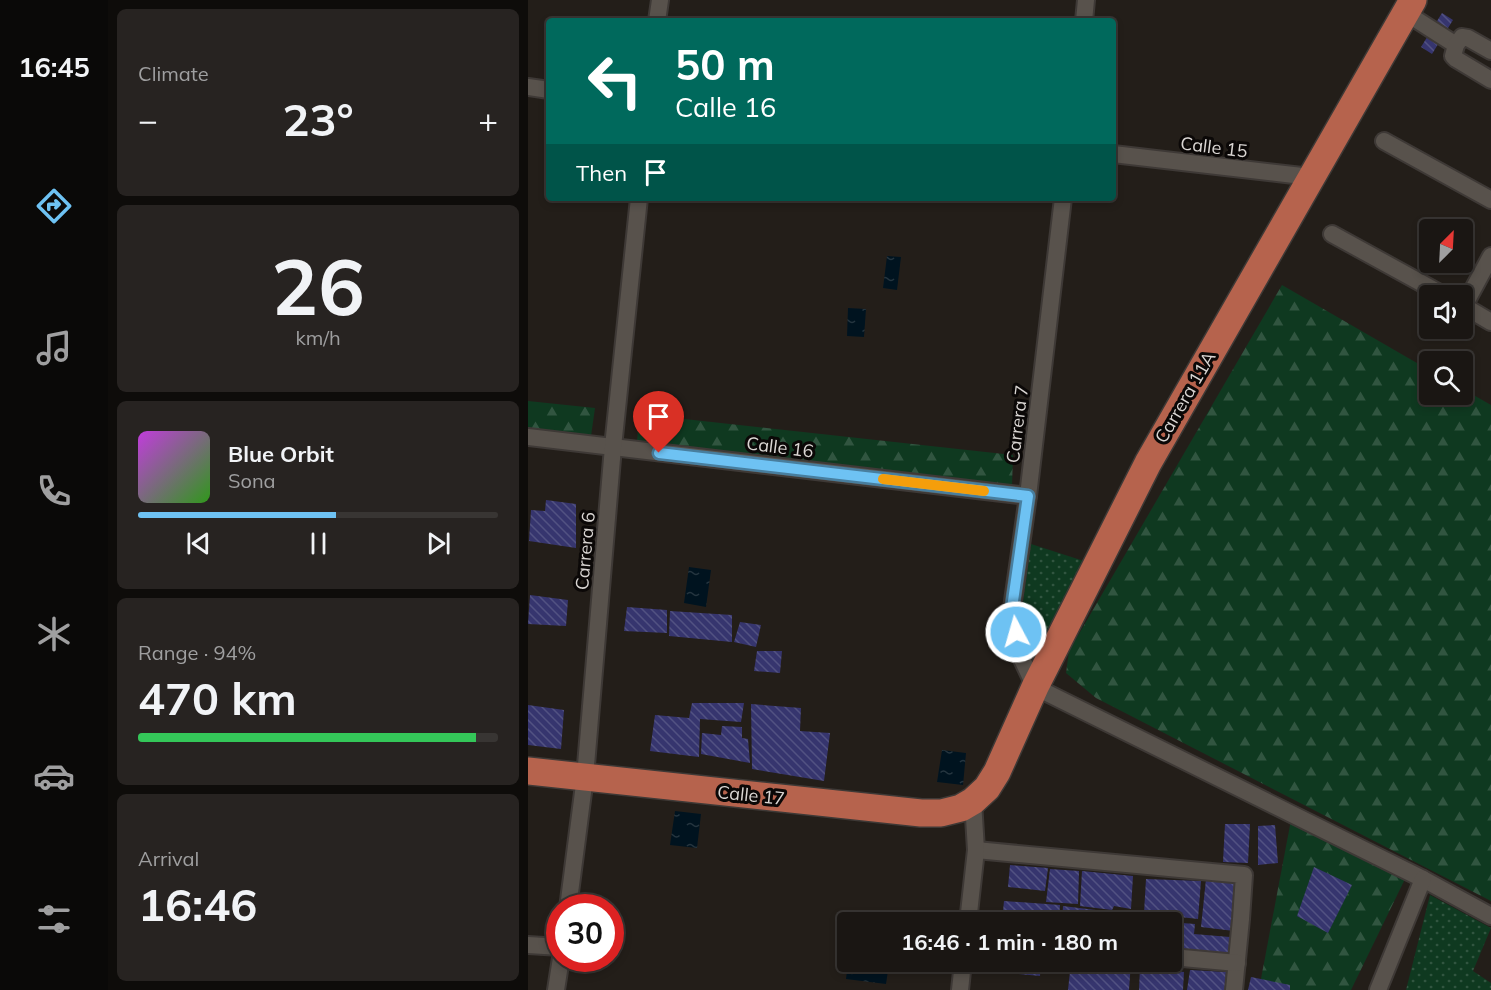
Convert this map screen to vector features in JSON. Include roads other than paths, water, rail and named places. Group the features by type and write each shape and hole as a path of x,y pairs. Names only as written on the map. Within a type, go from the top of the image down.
{"highway":[{"name":"Carrera 11A","path":"973,801 987,788 997,772 1035,687 1148,463 1409,7"},
{"name":"Calle 17","path":"528,771 921,813 941,813 973,801"}],"street":[{"path":"657,18 660,0"},
{"path":"1084,18 1086,0"},
{"path":"1409,7 1456,45"},
{"path":"1491,51 1462,37 1456,45 1453,56 1491,80"},
{"path":"528,87 546,90"},
{"path":"1384,141 1491,200"},
{"name":"Calle 15","path":"1116,154 1311,177"},
{"name":"Carrera 6","path":"570,894 585,777 613,447 639,201"},
{"name":"Carrera 7","path":"1035,687 1020,655 1012,608 1028,496 1063,201"},
{"path":"1332,234 1425,285"},
{"path":"1473,288 1491,256"},
{"path":"1473,311 1491,322"},
{"name":"Calle 16","path":"528,437 1028,496"},
{"path":"1035,687 1490,914"},
{"path":"969,912 976,850 973,801"},
{"path":"976,850 1244,875 1234,990"},
{"path":"1378,990 1423,879"},
{"path":"528,945 546,946"},
{"path":"1182,958 1237,963"},
{"path":"556,990 559,972"},
{"path":"960,990 962,972"}],"water":[{"path":"887,256 901,257 897,290 883,288"},
{"path":"848,308 866,309 864,337 847,336"},
{"path":"689,567 711,570 706,607 684,603"},
{"path":"942,750 966,753 963,785 937,782"},
{"path":"675,811 701,814 697,848 670,845"},
{"path":"847,972 888,972 886,984 846,979"}]}
